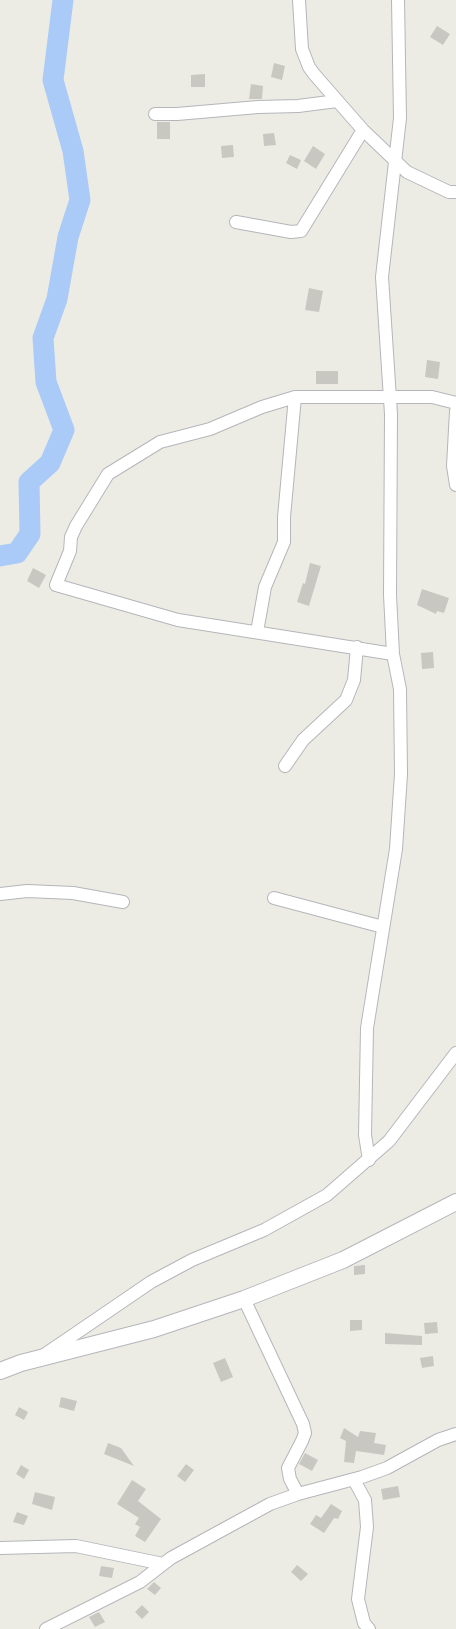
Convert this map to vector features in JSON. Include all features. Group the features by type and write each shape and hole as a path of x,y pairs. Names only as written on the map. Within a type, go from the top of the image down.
{"street":[{"path":"299,0 305,58 314,74 363,130 396,163 407,172 449,192 456,192"},
{"path":"368,1160 365,1135 367,1028 396,849 401,774 400,689 393,654 389,552 391,414 382,277 400,118 398,0"},
{"path":"155,114 177,114 258,106 298,106 337,101"},
{"path":"236,222 291,232 301,231 363,130"},
{"path":"257,632 260,603 284,542 284,517 295,397"},
{"path":"393,654 178,620 56,585 70,551 76,526 108,474 160,442 210,429 262,407 295,397 432,397 456,403"},
{"path":"456,411 452,466 456,485"},
{"path":"285,766 303,740 346,700 354,680 357,647"},
{"path":"0,894 27,891 73,893 122,902"},
{"path":"274,898 383,927"},
{"path":"40,1358 151,1282 192,1260 264,1230 327,1195 389,1140 421,1102 456,1054"},
{"path":"0,1371 40,1358 154,1329 244,1299 343,1260 456,1202"},
{"path":"244,1299 303,1424 305,1433 288,1468 290,1479 298,1494"},
{"path":"46,1629 140,1582 163,1564 235,1521 270,1504 298,1494 354,1480 387,1468 438,1440 456,1434"},
{"path":"354,1480 365,1500 367,1527 358,1599 364,1622 369,1629"},
{"path":"0,1548 76,1546 163,1564"}],"building":[{"path":"437,26 450,34 443,45 430,37"},
{"path":"274,63 285,66 282,80 271,77"},
{"path":"205,74 205,87 191,87 191,75"},
{"path":"251,84 263,86 262,99 249,99"},
{"path":"157,122 170,122 170,139 157,139"},
{"path":"274,133 276,145 264,146 263,134"},
{"path":"233,145 234,157 222,158 221,146"},
{"path":"313,146 325,154 316,169 304,161"},
{"path":"290,155 301,160 297,169 286,163"},
{"path":"309,288 323,291 319,312 305,310"},
{"path":"427,360 440,362 438,379 425,377"},
{"path":"316,371 338,371 338,384 316,384"},
{"path":"310,563 321,566 309,606 297,602 303,583 305,584"},
{"path":"33,568 46,575 39,588 27,581"},
{"path":"422,589 449,598 444,613 437,611 436,614 417,605"},
{"path":"433,652 434,668 422,669 421,653"},
{"path":"365,1265 365,1274 354,1275 354,1266"},
{"path":"350,1320 362,1320 362,1330 350,1331"},
{"path":"437,1322 438,1333 425,1334 424,1323"},
{"path":"385,1333 422,1336 422,1345 385,1344"},
{"path":"433,1356 434,1366 422,1368 420,1358"},
{"path":"225,1358 233,1377 221,1382 213,1363"},
{"path":"61,1397 77,1401 74,1411 59,1407"},
{"path":"19,1407 28,1412 24,1420 15,1415"},
{"path":"344,1428 358,1437 360,1431 376,1433 374,1443 386,1445 384,1455 356,1451 354,1463 344,1462 346,1441 340,1438"},
{"path":"108,1443 121,1448 134,1466 104,1454"},
{"path":"305,1453 318,1460 312,1471 299,1464"},
{"path":"186,1464 194,1470 185,1482 177,1476"},
{"path":"21,1465 29,1470 24,1479 16,1474"},
{"path":"132,1480 146,1489 138,1501 161,1519 145,1542 135,1536 140,1527 135,1524 139,1518 117,1504"},
{"path":"398,1486 400,1497 383,1500 381,1489"},
{"path":"35,1492 55,1497 52,1510 32,1504"},
{"path":"331,1504 342,1511 338,1519 334,1518 324,1533 310,1524 316,1515 321,1518"},
{"path":"17,1512 28,1516 24,1525 13,1522"},
{"path":"297,1565 308,1574 301,1581 291,1572"},
{"path":"101,1566 114,1568 112,1578 99,1576"},
{"path":"154,1582 161,1588 155,1595 147,1589"},
{"path":"142,1605 149,1612 142,1619 135,1612"},
{"path":"99,1612 105,1622 95,1627 89,1617"}],"waterway":[{"path":"0,556 17,553 30,534 29,482 50,463 64,430 46,382 43,338 57,299 68,237 80,200 73,151 53,80 63,0"}]}
